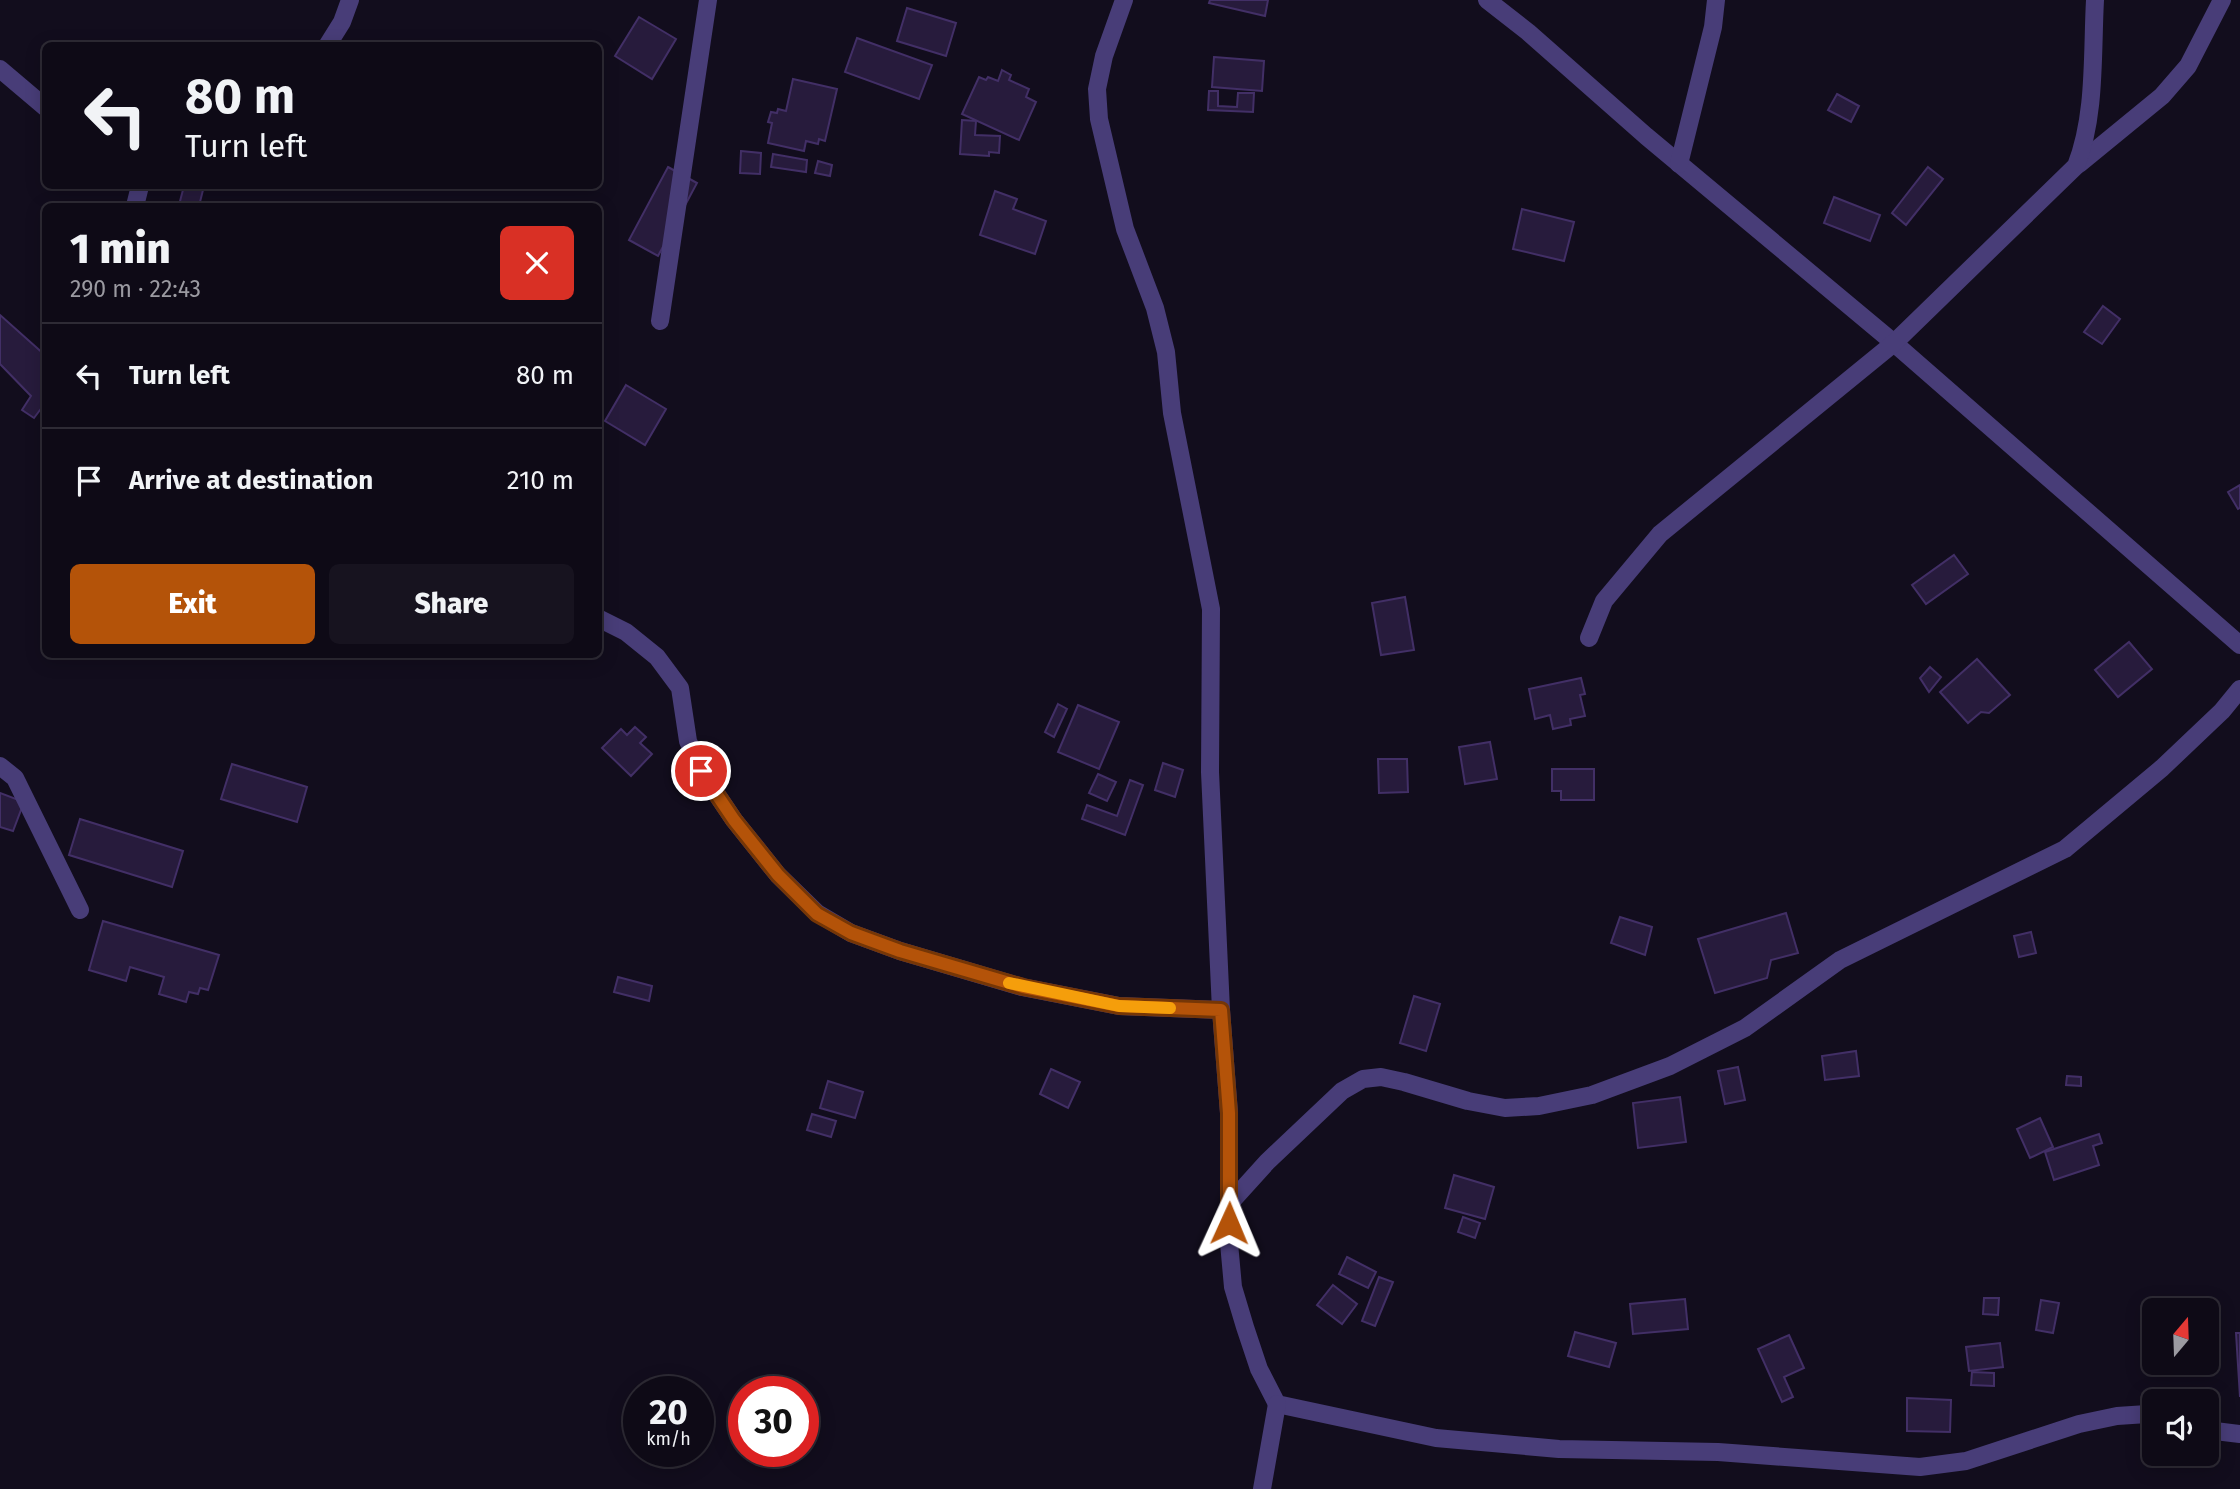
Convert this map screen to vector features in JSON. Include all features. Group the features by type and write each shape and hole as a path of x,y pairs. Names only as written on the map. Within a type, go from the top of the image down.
{"street":[{"path":"330,42 342,22 350,0"},
{"path":"660,321 708,0"},
{"path":"1124,0 1097,89 1099,119 1125,229 1155,308 1166,352 1172,413 1211,609 1210,772 1221,1010 1229,1113 1228,1243 1233,1287 1259,1369 1277,1404 1262,1489"},
{"path":"1487,0 1894,343 2240,645"},
{"path":"1679,164 1713,27 1716,0"},
{"path":"2076,166 2085,143 2088,119 2095,0"},
{"path":"1589,638 1604,601 1660,534 1894,343 2076,166 2162,96 2188,66 2222,0"},
{"path":"0,69 42,105"},
{"path":"602,620 626,632 657,657 680,688 688,741 701,771 734,820 778,875 817,914 851,933 900,951 1023,987 1119,1006 1221,1010"},
{"path":"1230,1203 1267,1162 1342,1091 1363,1079 1381,1077 1468,1101 1505,1108 1539,1106 1592,1095 1670,1066 1745,1028 1840,960 2065,849 2162,768 2222,711 2240,689"},
{"path":"0,766 15,778 80,910"},
{"path":"1277,1404 1436,1438 1559,1449 1718,1452 1920,1467 1966,1461 2092,1421 2142,1415"},
{"path":"2219,1431 2240,1434"}],"building":[{"path":"1210,0 1268,0 1265,16 1209,3"},
{"path":"907,8 956,23 946,56 897,41"},
{"path":"639,17 676,39 652,79 615,56"},
{"path":"857,38 932,65 919,99 845,72"},
{"path":"1214,57 1264,61 1262,91 1212,87"},
{"path":"1002,70 1011,75 1009,80 1029,89 1026,97 1036,102 1019,140 962,114 979,77 998,81"},
{"path":"793,79 837,89 825,141 819,139 818,144 806,141 804,151 768,143 771,112 777,113 778,109 786,111"},
{"path":"1209,91 1218,91 1218,106 1237,107 1238,93 1254,93 1253,112 1208,110"},
{"path":"1837,94 1859,106 1851,122 1828,110"},
{"path":"962,120 976,121 975,135 1000,136 999,153 989,152 989,156 960,154"},
{"path":"741,151 761,153 760,174 740,173"},
{"path":"773,154 807,160 806,172 771,167"},
{"path":"818,161 832,165 830,176 815,173"},
{"path":"668,167 697,183 658,256 629,240"},
{"path":"1928,167 1943,179 1906,225 1892,213"},
{"path":"183,189 203,189 200,203 180,203"},
{"path":"995,191 1017,199 1013,209 1046,221 1035,254 980,235"},
{"path":"1834,197 1880,215 1870,241 1824,223"},
{"path":"1522,209 1574,222 1564,261 1513,249"},
{"path":"2103,306 2120,319 2102,344 2084,332"},
{"path":"0,315 42,352 42,407 34,418 22,410 31,396 0,364"},
{"path":"626,385 666,409 645,445 605,421"},
{"path":"2240,485 2240,508 2238,509 2228,492"},
{"path":"1954,555 1968,574 1926,604 1912,585"},
{"path":"1405,597 1414,650 1381,655 1372,603"},
{"path":"2129,642 2152,669 2118,697 2095,670"},
{"path":"1977,659 2010,695 1989,713 1981,712 1968,723 1940,692"},
{"path":"1930,667 1941,677 1929,692 1920,678"},
{"path":"1581,678 1585,694 1580,695 1585,716 1570,719 1571,725 1553,729 1550,715 1535,719 1529,689"},
{"path":"1058,704 1067,709 1054,737 1045,732"},
{"path":"1078,705 1119,722 1099,769 1058,752"},
{"path":"635,727 646,737 640,743 652,754 631,776 602,748 621,729 627,735"},
{"path":"1490,742 1497,779 1465,784 1459,747"},
{"path":"1378,759 1407,759 1408,792 1379,793"},
{"path":"1163,763 1183,770 1175,797 1155,790"},
{"path":"232,764 307,787 297,822 221,799"},
{"path":"1552,769 1594,769 1594,800 1561,800 1561,791 1552,791"},
{"path":"1098,774 1116,782 1107,801 1089,793"},
{"path":"1130,780 1143,785 1125,835 1082,819 1087,805 1117,816"},
{"path":"0,793 24,802 13,831 0,827"},
{"path":"80,819 183,851 172,887 69,855"},
{"path":"1786,913 1798,953 1771,960 1767,978 1715,993 1698,939"},
{"path":"1620,917 1652,927 1645,955 1611,943"},
{"path":"103,921 219,955 208,990 200,988 198,994 189,992 186,1002 159,994 164,977 130,967 126,981 89,970"},
{"path":"2031,932 2036,953 2019,957 2014,936"},
{"path":"618,977 652,986 649,1001 614,992"},
{"path":"1414,996 1440,1004 1426,1051 1400,1043"},
{"path":"1856,1051 1859,1076 1825,1080 1822,1056"},
{"path":"1738,1067 1745,1100 1725,1104 1718,1071"},
{"path":"1051,1069 1080,1082 1068,1108 1040,1094"},
{"path":"2067,1076 2081,1077 2081,1086 2066,1085"},
{"path":"828,1081 863,1092 855,1118 820,1108"},
{"path":"1680,1097 1686,1142 1638,1148 1633,1103"},
{"path":"812,1114 836,1121 831,1137 807,1130"},
{"path":"2040,1118 2053,1147 2030,1158 2017,1129"},
{"path":"2099,1134 2102,1143 2093,1146 2099,1165 2054,1180 2045,1152"},
{"path":"1454,1175 1494,1187 1485,1219 1445,1208"},
{"path":"1463,1217 1480,1223 1475,1238 1458,1232"},
{"path":"1347,1257 1376,1272 1368,1288 1339,1274"},
{"path":"1379,1277 1393,1282 1375,1326 1362,1321"},
{"path":"1333,1285 1357,1304 1342,1324 1317,1305"},
{"path":"1984,1298 1999,1298 1998,1315 1983,1314"},
{"path":"1685,1299 1688,1329 1633,1334 1630,1304"},
{"path":"2041,1300 2059,1303 2053,1333 2036,1330"},
{"path":"1575,1332 1616,1343 1609,1367 1568,1356"},
{"path":"2236,1333 2240,1333 2240,1397"},
{"path":"1789,1335 1804,1368 1784,1377 1793,1397 1782,1402 1758,1349"},
{"path":"2000,1343 2003,1367 1969,1371 1966,1347"},
{"path":"1972,1372 1994,1373 1994,1386 1971,1385"},
{"path":"1907,1398 1951,1400 1950,1432 1907,1431"}],"slow traffic":[{"path":"1009,983 1119,1006 1170,1008"}],"route":[{"path":"701,771 734,820 778,875 817,914 851,933 900,951 1023,987 1119,1006 1221,1010 1229,1113 1229,1223"}]}
